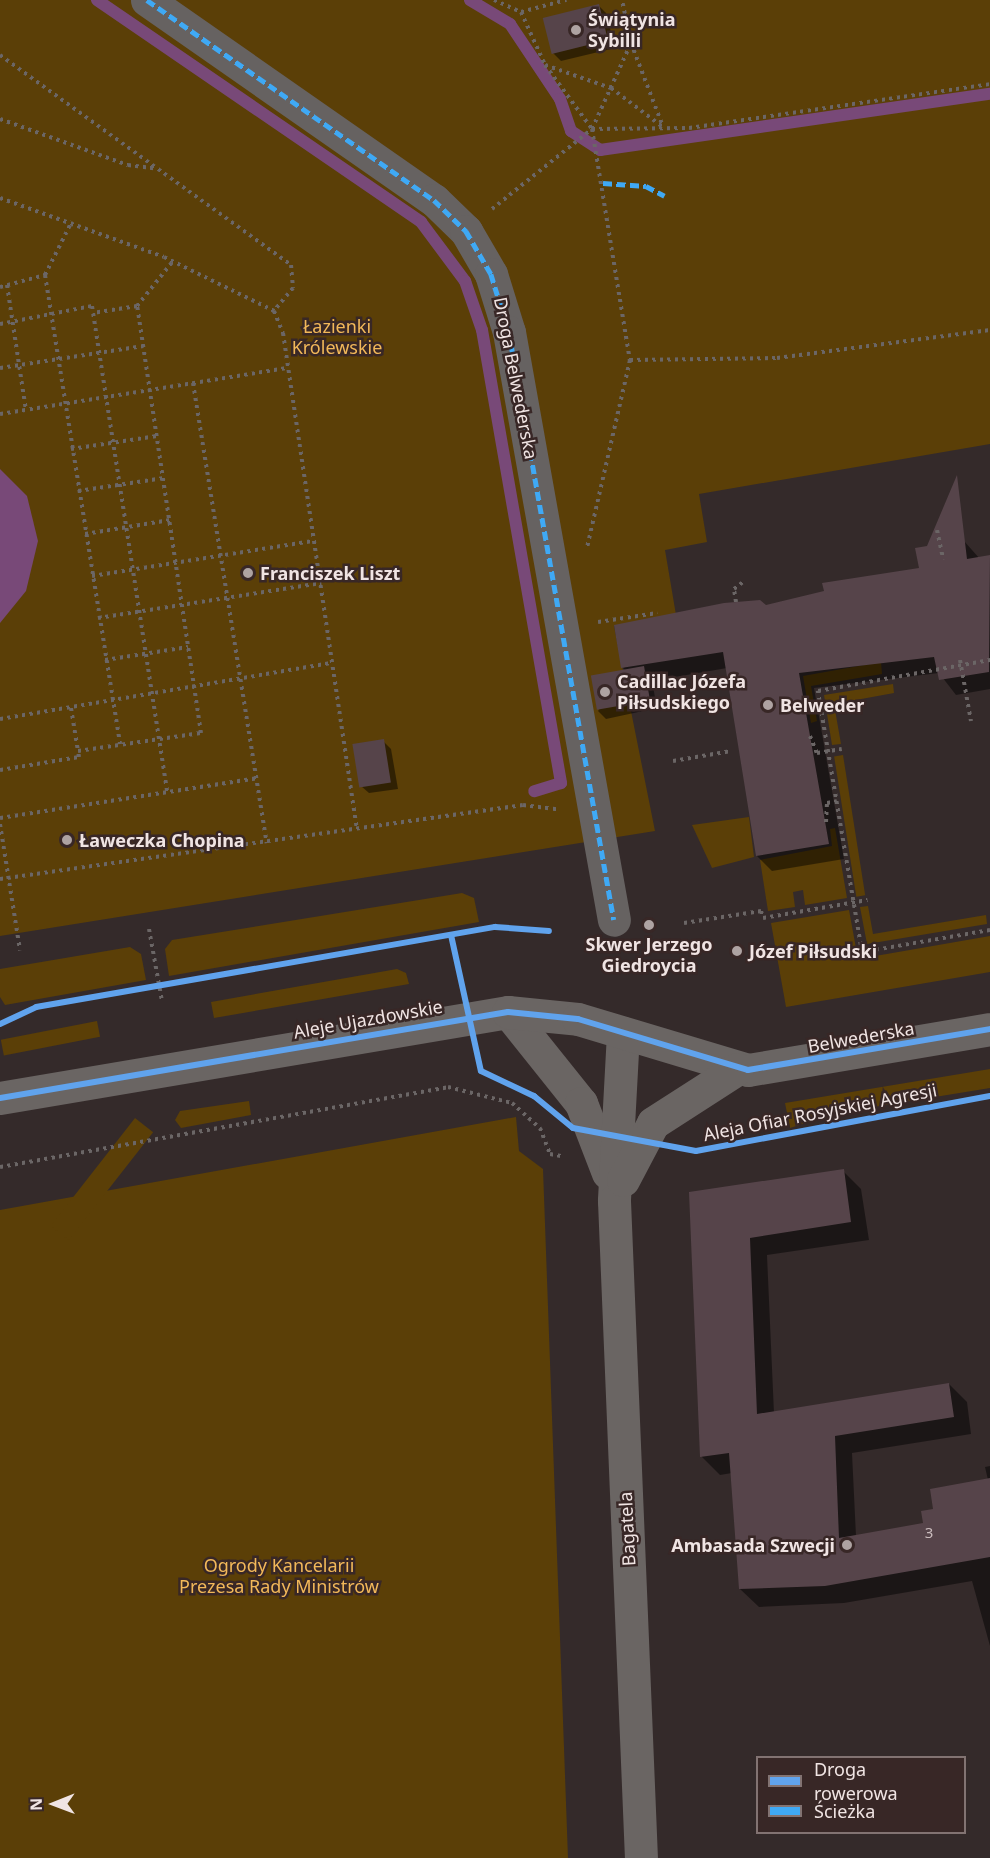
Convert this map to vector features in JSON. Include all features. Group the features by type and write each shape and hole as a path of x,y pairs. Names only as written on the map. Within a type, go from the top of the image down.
{"street":[{"name":"Droga Belwederska","path":"147,0 434,200 466,231 500,292 614,920"},
{"name":"Aleje Ujazdowskie","path":"0,1098 508,1012 556,1015 623,1033 737,1069"},
{"name":"Bagatela","path":"508,1012 581,1103 596,1132 614,1201"},
{"name":"Belwederska","path":"737,1069 762,1070 990,1029"},
{"name":"Bagatela","path":"623,1033 614,1201 641,1858"},
{"path":"614,1201 639,1140 653,1123 737,1069"}],"path":[{"path":"494,0 521,12 566,0"},
{"path":"622,0 631,43 663,128"},
{"path":"521,12 545,65 592,129 630,360 586,549 550,559"},
{"path":"604,22 625,17"},
{"path":"502,200 592,129 631,43"},
{"path":"0,55 291,265 293,288 274,312"},
{"path":"545,65 611,88 663,128"},
{"path":"592,129 663,128 990,84"},
{"path":"0,118 128,165 155,168"},
{"path":"0,198 72,221 173,261 274,312 288,368 357,830"},
{"path":"72,221 45,275 98,618 120,744"},
{"path":"93,313 137,306 173,261"},
{"path":"0,287 45,275"},
{"path":"7,285 26,410"},
{"path":"0,324 92,306 167,792"},
{"path":"78,751 201,732 137,306"},
{"path":"630,360 777,358 990,330"},
{"path":"0,368 143,346"},
{"path":"0,414 288,368"},
{"path":"193,383 267,843"},
{"path":"71,449 157,436"},
{"path":"78,491 164,478"},
{"path":"85,534 170,520"},
{"path":"938,530 942,560"},
{"path":"92,576 314,541"},
{"path":"736,602 734,589 743,582"},
{"path":"98,618 321,584"},
{"path":"562,628 657,613"},
{"path":"105,660 188,647"},
{"path":"990,660 961,662 818,691 862,952 990,930"},
{"path":"961,662 971,721"},
{"path":"0,719 332,663"},
{"path":"0,770 78,757 71,708"},
{"path":"810,736 817,753 842,749"},
{"path":"673,760 731,751"},
{"path":"0,818 256,778"},
{"path":"826,822 827,803 837,801"},
{"path":"0,879 532,806"},
{"path":"0,824 20,950"},
{"path":"684,923 761,911 763,918 867,900"},
{"path":"149,928 162,1001"},
{"path":"148,988 171,984"},
{"path":"0,1167 448,1087 512,1103 540,1128 550,1154 566,1156"}],"green space":[{"name":"Łazienki Królewskie","path":"0,0 990,0 990,444 699,494 707,542 665,550 676,615 614,626 655,831 0,936"},
{"path":"881,662 882,674 811,686 817,721 811,723 803,676"},
{"path":"893,684 894,693 834,704 841,744 832,745 824,695"},
{"path":"843,755 865,895 856,897 834,756"},
{"path":"749,817 754,857 712,868 692,825"},
{"path":"835,828 847,898 805,905 803,890 793,892 795,907 768,911 760,860 832,846 830,829"},
{"path":"462,893 474,898 479,922 169,976 165,949 172,940"},
{"path":"868,906 873,934 986,915 987,924 867,944 860,907"},
{"path":"849,910 858,959 990,936 990,972 786,1007 771,923"},
{"path":"130,947 141,954 146,980 5,1005 0,997 0,969"},
{"path":"397,969 406,973 409,984 214,1018 211,1002"},
{"path":"97,1021 100,1037 4,1055 1,1040"},
{"path":"990,1069 990,1088 837,1113 790,1128 785,1103"},
{"path":"249,1101 251,1115 181,1128 175,1120 180,1111"},
{"name":"Ogrody Kancelarii Prezesa Rady Ministrów","path":"516,1117 519,1151 543,1169 568,1858 0,1858 0,1210"},
{"path":"135,1118 153,1132 69,1240 51,1226"}],"shaded area":[{"path":"0,469 27,496 38,541 26,591 0,623"}],"building":[{"name":"Świątynia Sybilli","path":"599,4 608,40 552,54 543,18"},
{"name":"Belweder","path":"957,475 967,559 990,555 989,672 939,680 934,657 799,673 829,844 756,856 723,652 621,668 614,625 724,603 760,600 766,605 824,591 822,583 919,568 915,548 927,546"},
{"path":"644,666 650,700 597,710 591,675"},
{"path":"384,739 391,782 359,787 352,744"},
{"path":"844,1169 851,1222 750,1238 757,1414 949,1383 954,1417 835,1436 839,1538 923,1523 921,1511 933,1509 930,1489 990,1478 990,1557 825,1586 739,1589 729,1453 700,1457 689,1192"}],"waterway":[{"path":"97,0 421,222 465,281 482,330 561,783 534,791"},
{"path":"470,0 510,24 560,99 571,131 600,150 990,94"}],"marked path":[{"path":"147,0 434,200 466,231 491,274 509,332 614,920"},
{"path":"603,183 646,186 665,196"}],"cycle path":[{"path":"0,1024 36,1007 495,927 549,931"},
{"name":"Aleja Ofiar Rosyjskiej Agresji","path":"451,935 481,1071 534,1096 573,1128 696,1151 990,1096"},
{"path":"0,1098 508,1012 578,1019 748,1070 990,1029"}],"place":[{"name":"Świątynia Sybilli","path":"576,30"},
{"name":"Franciszek Liszt","path":"248,573"},
{"name":"Cadillac Józefa Piłsudskiego","path":"605,692"},
{"name":"Belweder","path":"768,705"},
{"name":"Ławeczka Chopina","path":"67,840"},
{"name":"Skwer Jerzego Giedroycia","path":"649,925"},
{"name":"Józef Piłsudski","path":"737,951"},
{"name":"Ambasada Szwecji","path":"847,1545"}]}
